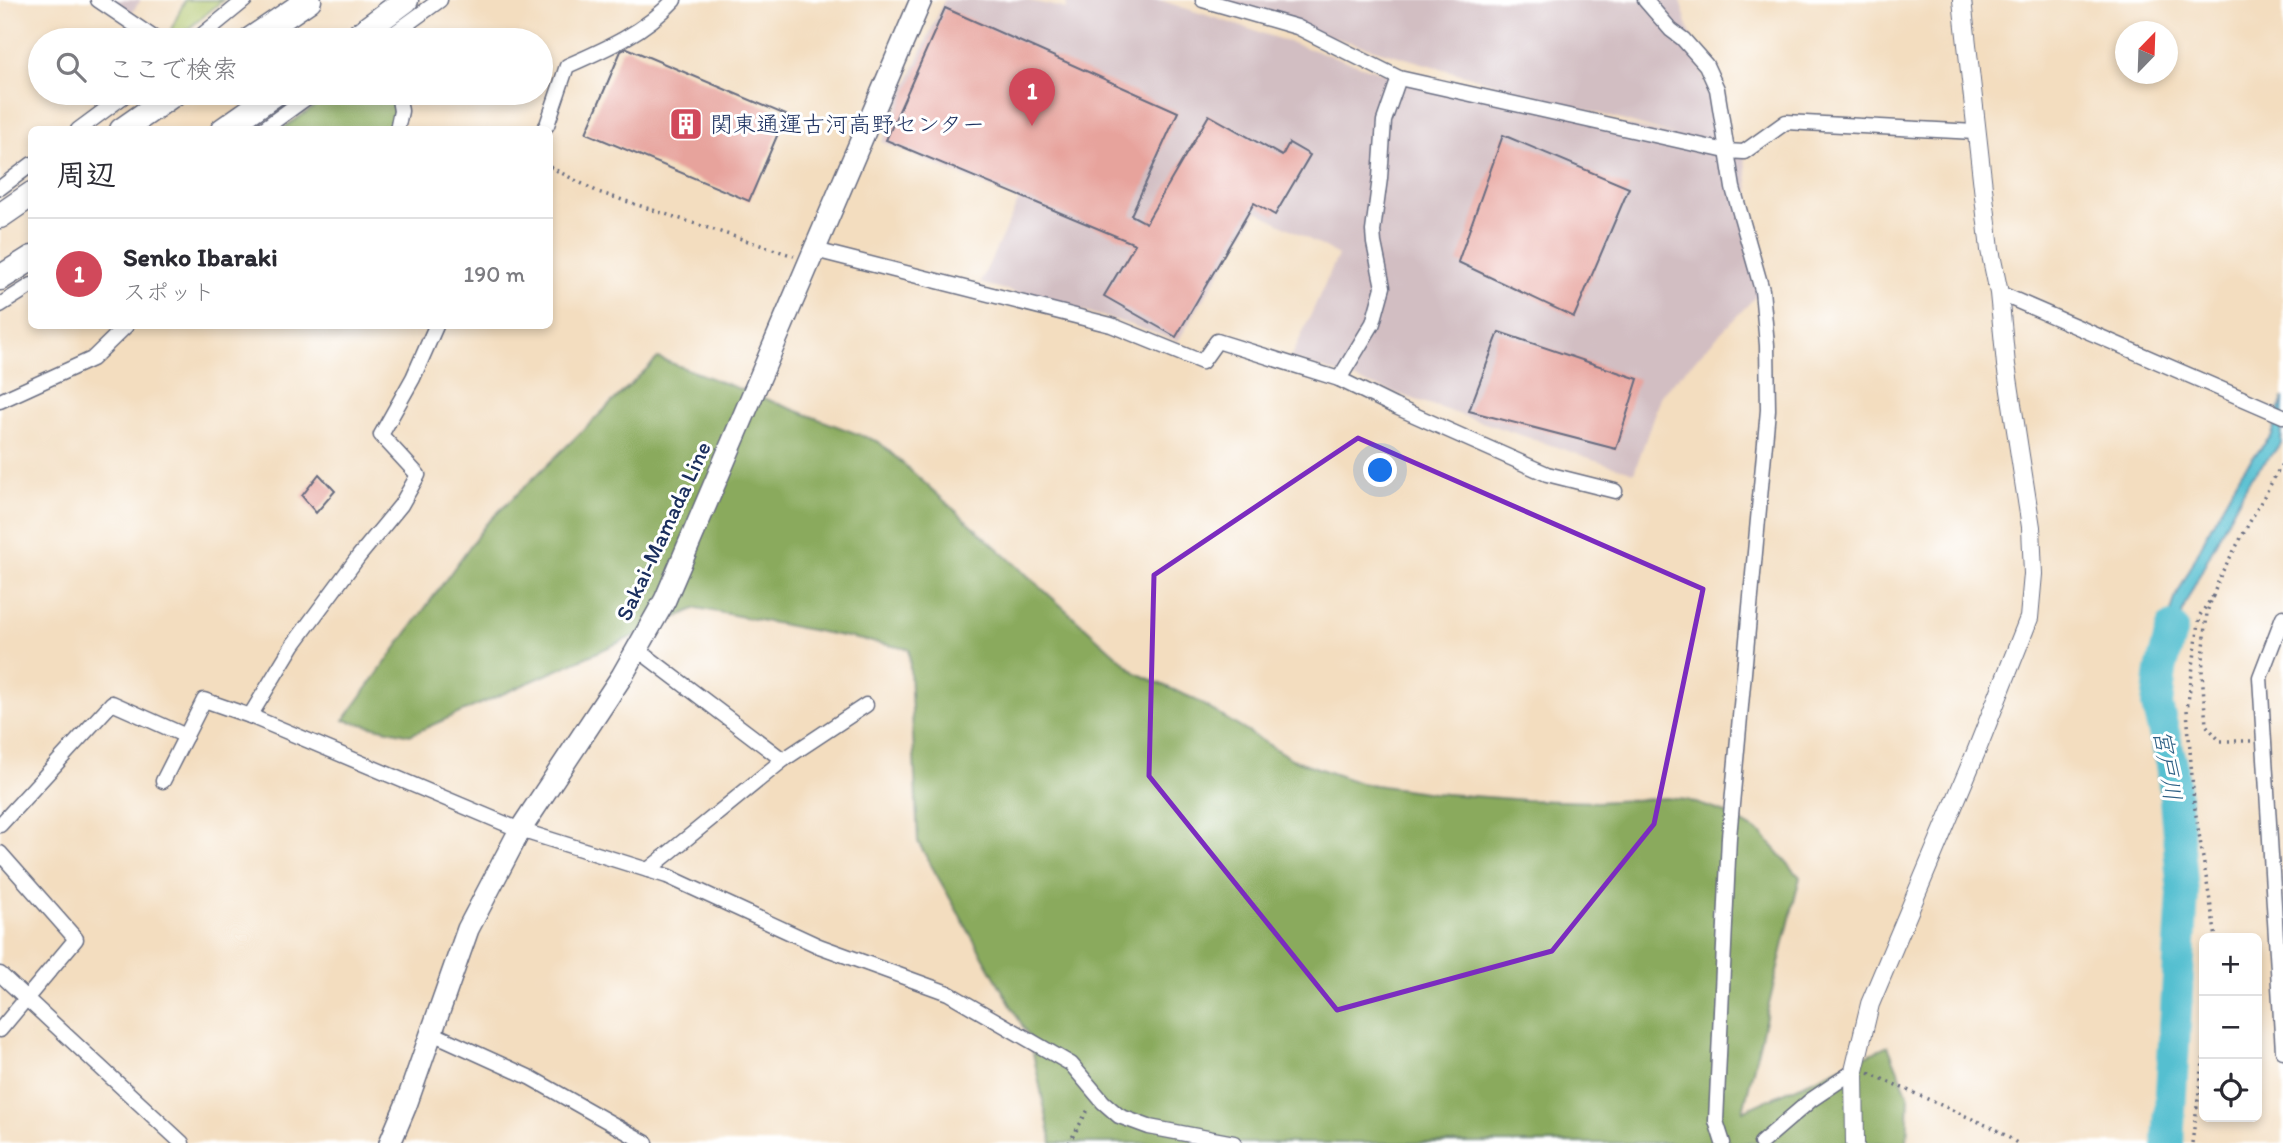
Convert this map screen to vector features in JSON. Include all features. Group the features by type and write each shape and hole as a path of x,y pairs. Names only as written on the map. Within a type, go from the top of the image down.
{"highway":[{"path":"268,28 309,0"},
{"path":"368,28 405,0"},
{"path":"128,126 158,105"},
{"path":"229,126 259,105"},
{"path":"0,216 28,197"},
{"path":"0,278 28,260"}],"main road":[{"name":"Sakai-Mamada Line","path":"390,1143 468,929 520,830 622,676 665,600 921,0"}],"street":[{"path":"97,0 139,28"},
{"path":"211,28 245,0"},
{"path":"402,28 440,0"},
{"path":"546,126 567,66 620,42 662,14 674,0"},
{"path":"1203,0 1297,27 1399,78 1726,151 1744,152 1786,122 1975,132"},
{"path":"1645,0 1706,65 1717,89 1733,188 1762,290 1767,345 1768,410 1729,836 1716,1121 1723,1143"},
{"path":"1855,1143 1854,1068 1870,1004 2029,618 2033,575 2031,527 1990,250 1962,0"},
{"path":"1339,379 1373,323 1383,287 1373,230 1384,121 1399,78"},
{"path":"83,126 112,105"},
{"path":"268,126 296,105"},
{"path":"398,126 400,105"},
{"path":"0,188 28,167"},
{"path":"812,256 1111,325 1202,362 1217,341 1339,379 1547,474 1615,491"},
{"path":"0,305 28,288"},
{"path":"1998,293 2283,416"},
{"path":"0,401 92,359 123,329"},
{"path":"250,716 293,646 359,556 401,505 418,475 381,435 435,329"},
{"path":"2283,617 2260,677 2283,1051"},
{"path":"637,649 783,760"},
{"path":"163,781 204,700 250,716 520,830 667,876 819,946 947,993 1072,1064 1119,1116 1149,1127 1234,1143"},
{"path":"0,825 112,704 186,736"},
{"path":"648,870 783,760 866,705"},
{"path":"0,853 76,939 0,1030"},
{"path":"0,974 182,1143"},
{"path":"432,1033 531,1079 646,1143"},
{"path":"1761,1143 1854,1068"}],"path":[{"path":"553,169 598,192 812,256"},
{"path":"2264,742 2220,741 2206,725 2202,672 2207,612 2221,574 2283,462"},
{"path":"2213,596 2200,615 2186,710 2194,803 2215,933"},
{"path":"2192,1143 2204,1059"},
{"path":"1854,1068 1997,1130 2017,1143"},
{"path":"1069,1143 1082,1125 1096,1093"}],"highlighted area":[{"path":"1358,438 1703,589 1654,824 1552,951 1337,1010 1149,776 1154,575"}],"shaded area":[{"path":"112,0 141,0 130,15"},
{"path":"944,0 1026,0 1067,9 1066,0 1160,0 1399,78 1677,136 1203,0 1680,0 1725,148 1744,152 1762,290 1661,395 1634,473 1291,358 1338,255 1257,211 1178,341 1119,321 980,283 1019,200 882,142"}],"green space":[{"path":"185,0 223,0 189,28 172,28"},
{"path":"317,105 398,105 397,126 286,126"},
{"path":"658,358 879,442 1136,673 1192,698 1292,759 1360,783 1433,793 1597,802 1666,798 1687,800 1723,812 1762,834 1800,877 1743,1111 1888,1046 1909,1097 1907,1143 1052,1143 1030,1039 918,842 909,649 697,608 410,735 344,720 486,524"}],"water":[{"path":"2283,398 2281,444 2251,477 2222,530 2185,604 2166,671 2155,669 2175,599 2242,471 2272,435"}],"building":[{"path":"945,8 1178,112 1131,215 1146,223 1209,115 1282,156 1289,143 1310,155 1275,215 1254,203 1176,337 1104,296 1135,244 886,140"},
{"name":"関東通運古河高野センター","path":"627,48 786,115 749,201 586,133 621,51"},
{"path":"1503,135 1629,188 1574,317 1458,262"},
{"path":"1499,332 1638,379 1616,449 1469,411"},
{"path":"319,474 335,491 316,513 302,496"}],"waterway":[{"name":"宮戸川","path":"2168,1143 2183,894 2172,764 2157,706 2161,670 2172,628"}],"place":[{"name":"関東通運古河高野センター","path":"686,124"},
{"name":"Senko Ibaraki","path":"1032,126"}]}
